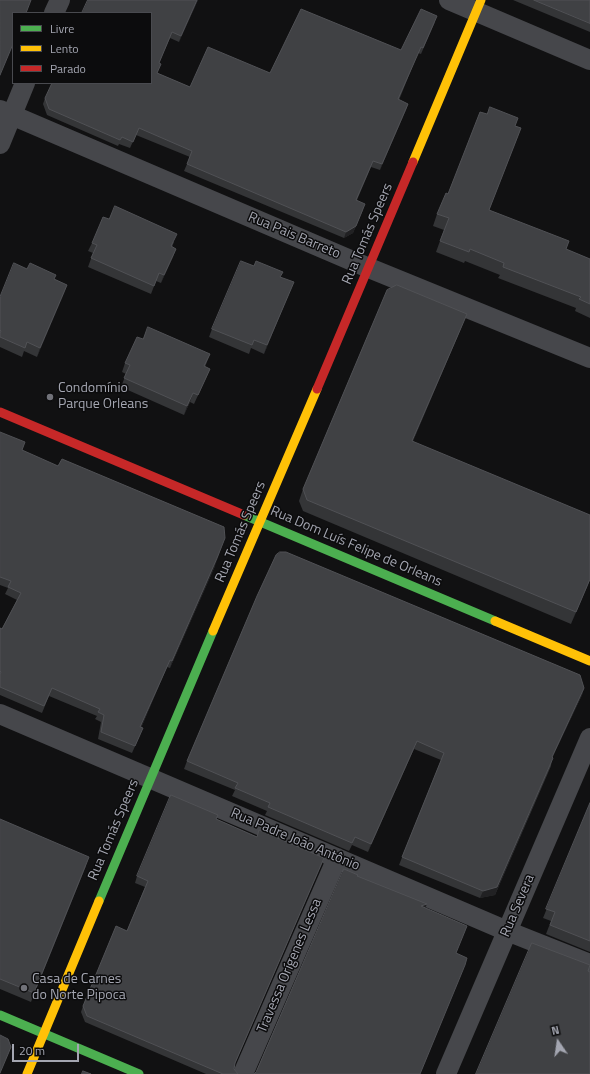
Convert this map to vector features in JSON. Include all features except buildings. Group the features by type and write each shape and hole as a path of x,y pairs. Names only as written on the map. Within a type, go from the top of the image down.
{"street":[{"path":"54,12 60,0"},
{"path":"449,0 478,6 590,60"},
{"name":"Rua Tomás Speers","path":"26,1074 369,268 478,6"},
{"path":"0,144 6,112 24,84"},
{"name":"Rua Pais Barreto","path":"6,112 369,268 590,358"},
{"name":"Rua Dom Luís Felipe de Orleans","path":"0,412 590,661"},
{"name":"Rua Padre João Antônio","path":"0,714 507,931 590,964"},
{"name":"Rua Severa","path":"446,1074 590,738"},
{"name":"Travessa Orígenes Lessa","path":"243,1074 337,858"},
{"path":"0,1015 139,1074"}],"traffic: fast":[{"path":"244,515 495,621"},
{"path":"99,901 213,631"},
{"path":"0,1015 139,1074"}],"traffic: slow":[{"path":"413,162 481,0"},
{"path":"213,631 317,389"},
{"path":"495,621 590,661"},
{"path":"27,1074 99,901"}],"traffic: jam":[{"path":"317,389 413,162"},
{"path":"0,412 244,515"}],"place":[{"name":"Condomínio Parque Orleans","path":"50,397"},
{"name":"Casa de Carnes do Norte Pipoca","path":"24,988"}]}
